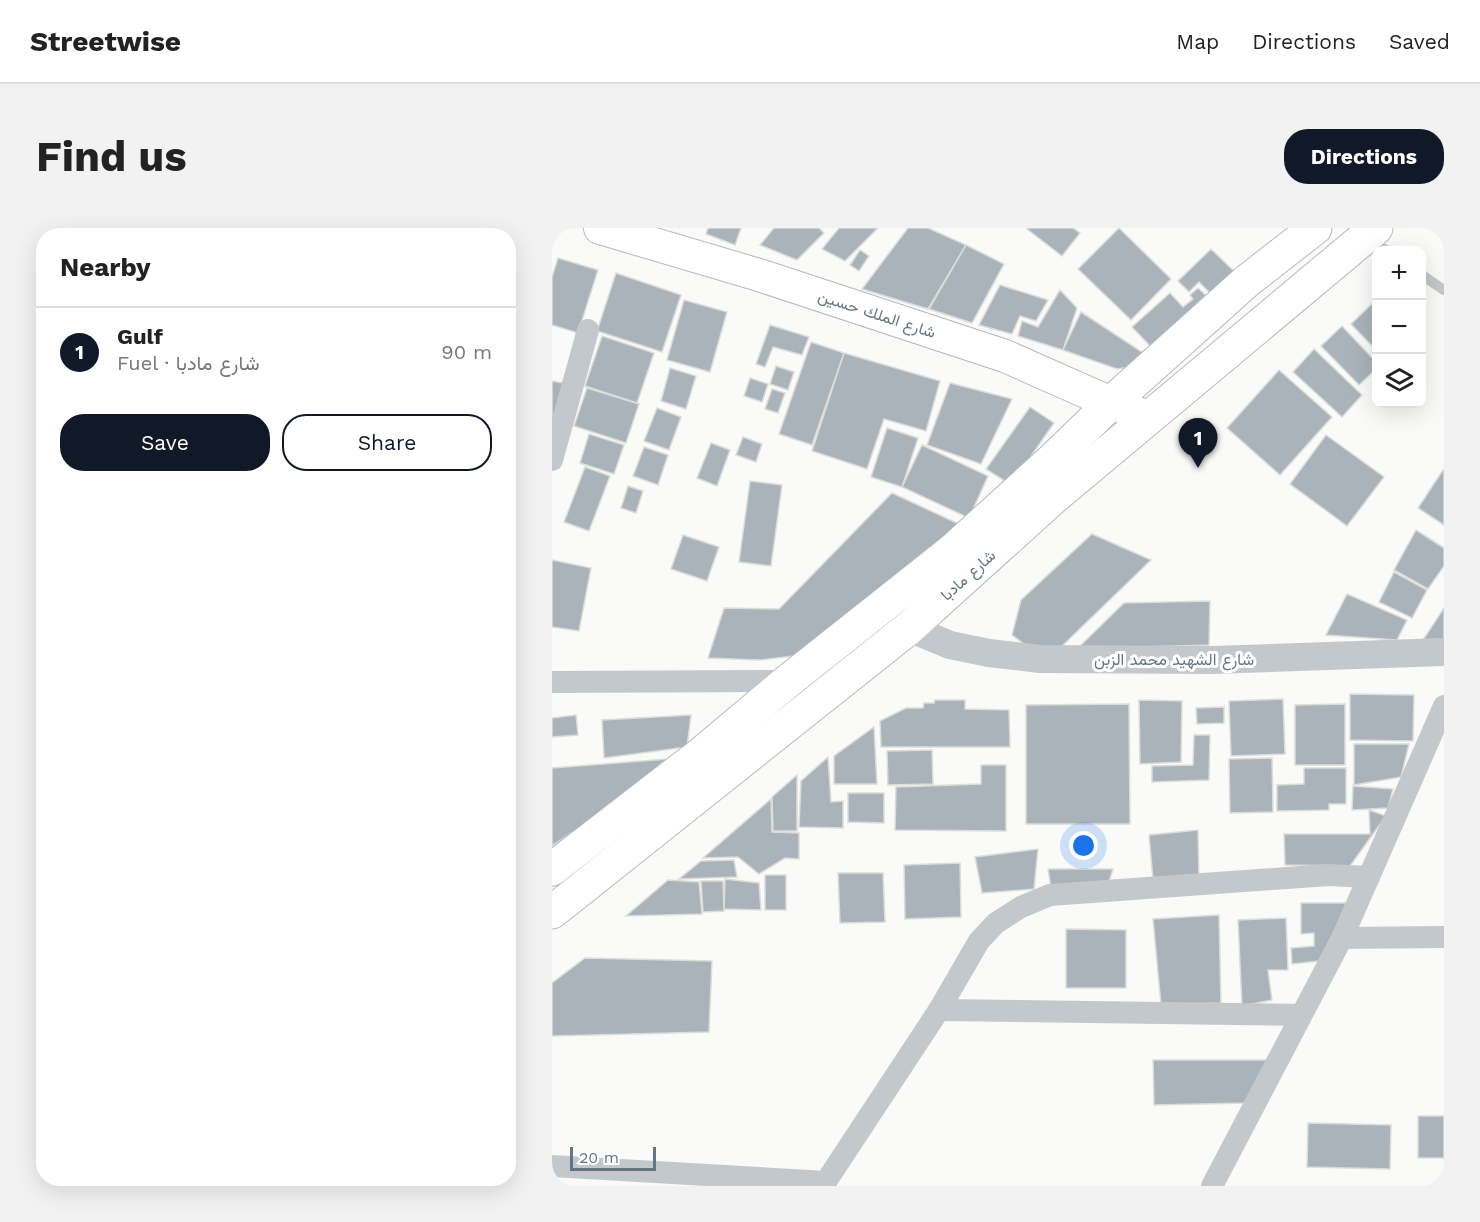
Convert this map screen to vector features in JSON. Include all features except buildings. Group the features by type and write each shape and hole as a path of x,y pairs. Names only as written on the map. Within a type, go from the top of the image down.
{"main road":[{"name":"شارع الملك حسين","path":"600,228 759,275 1005,356 1148,417"},
{"name":"شارع مادبا","path":"552,869 701,754 788,681 952,551 1111,403 1247,281 1315,228"},
{"name":"شارع مادبا","path":"552,912 909,628 1053,498 1148,417 1376,238"}],"street":[{"path":"552,460 588,330"},
{"name":"شارع الشهيد محمد الزبن","path":"909,628 950,645 989,653 1040,659 1212,660 1444,652"},
{"path":"552,682 788,681"},
{"path":"1212,1186 1342,938 1444,706"},
{"path":"552,1166 825,1184 939,1010 979,941 996,923 1021,907 1050,895 1328,875 1370,877"},
{"path":"1342,938 1444,937"},
{"path":"939,1010 1302,1015"}],"lane":[{"path":"1426,278 1444,290"}],"place":[{"name":"Gulf","path":"1198,468"}]}
